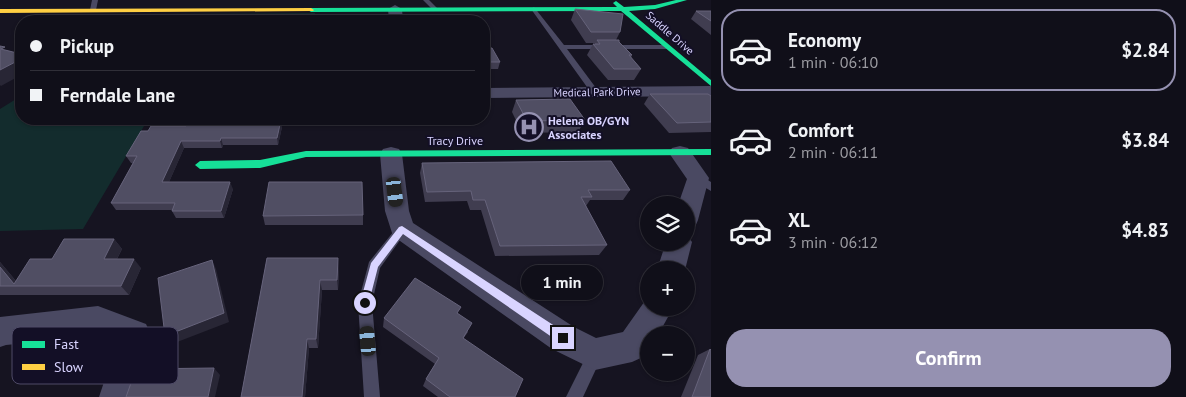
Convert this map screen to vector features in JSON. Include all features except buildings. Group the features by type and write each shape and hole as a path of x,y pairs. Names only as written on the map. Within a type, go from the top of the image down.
{"street":[{"name":"Saddle Drive","path":"613,0 711,84"},
{"path":"0,11 95,3 395,15 415,6 435,9 623,9 655,7 684,0"},
{"name":"Medical Park Drive","path":"490,93 711,90"},
{"name":"Tracy Drive","path":"200,165 260,164 306,154 711,152"},
{"path":"680,153 704,183 695,202"},
{"path":"390,154 397,211 402,229 563,338 594,354 632,346 653,316"},
{"path":"35,327 98,321 114,327"},
{"path":"0,332 12,329"},
{"path":"116,397 120,384"}],"lane":[{"path":"426,0 435,9"},
{"path":"534,9 595,92"},
{"path":"562,47 667,47"},
{"path":"372,397 365,303 374,266 402,229"},
{"path":"574,397 594,354"}],"green space":[{"path":"315,13 315,15 159,15"},
{"path":"15,100 15,125 145,125 83,229 0,231 0,109"}],"traffic: fast":[{"path":"311,10 623,9 655,7 684,0"},
{"path":"616,3 711,84"},
{"path":"200,165 260,164 306,154 711,152"}],"traffic: slow":[{"path":"0,11 311,10"}],"place":[{"name":"Helena OB/GYN Associates","path":"529,127"}],"route":[{"path":"365,303 374,266 402,229 563,338"}]}
